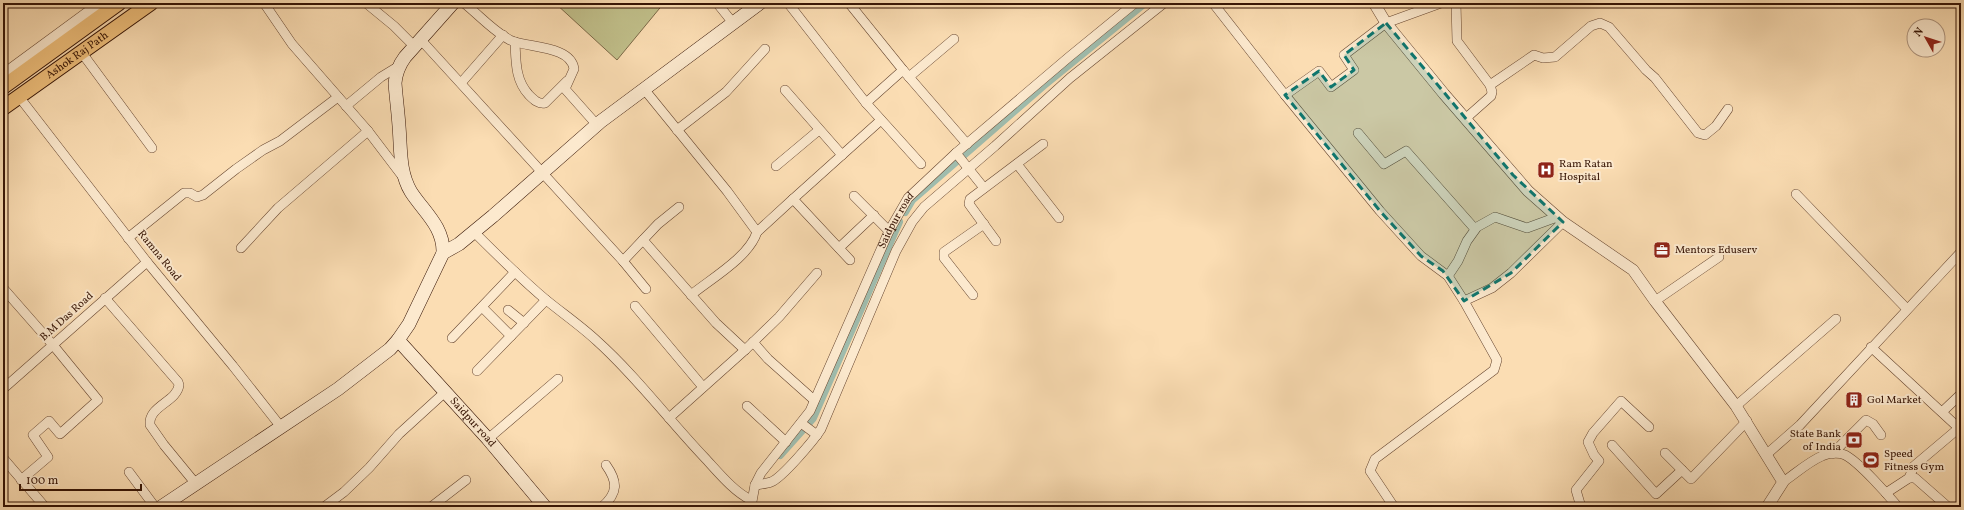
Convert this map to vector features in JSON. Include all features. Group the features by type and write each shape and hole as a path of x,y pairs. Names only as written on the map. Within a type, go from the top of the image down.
{"main road":[{"name":"Ashok Raj Path","path":"3,87 119,3"},
{"name":"Ashok Raj Path","path":"3,108 20,98 151,3"},
{"path":"161,507 282,428 362,371 398,340 408,324 443,253 444,243 440,233 411,192 404,178 401,161 395,83 399,66 453,3"},
{"path":"443,253 459,244 474,232 597,125 760,3"},
{"name":"Saidpur road","path":"398,340 444,393 488,439 545,507"}],"street":[{"path":"3,75 101,3"},
{"path":"264,3 292,44 368,131 404,178"},
{"path":"366,3 418,43 461,83 623,261 646,289"},
{"path":"464,3 503,35 515,42 550,48 561,54 573,65 574,69 568,80 566,89 597,125"},
{"path":"717,3 734,23"},
{"path":"788,3 866,103 921,164"},
{"path":"849,3 906,74 967,144"},
{"name":"Saidpur road","path":"751,504 755,485 761,473 802,424 889,231 915,190 1069,57 1135,3"},
{"path":"755,485 770,482 777,478 815,433 910,220 967,166 1070,78 1164,3"},
{"path":"1213,3 1285,95 1380,211 1421,256 1448,276 1464,301 1497,360 1494,370 1375,459 1370,471 1394,507"},
{"path":"1374,3 1386,23 1513,175 1560,220 1633,270 1747,421 1783,482"},
{"path":"1285,95 1319,71 1331,87 1354,70 1344,55 1386,23 1441,3"},
{"path":"1456,3 1457,41 1490,85 1492,92 1490,96 1465,119"},
{"path":"1490,85 1534,55 1543,58 1555,57 1591,26 1600,23 1609,27 1646,70 1655,78 1698,133 1705,134 1716,126 1728,109"},
{"path":"461,83 503,35"},
{"path":"866,103 954,40"},
{"path":"515,42 519,81 524,90 536,102 545,103 568,80"},
{"path":"677,130 726,92 765,49"},
{"path":"82,53 152,148"},
{"path":"346,106 381,77 399,66"},
{"path":"644,89 727,191 757,232"},
{"path":"785,90 842,155"},
{"path":"128,238 184,193 190,193 197,197 203,195 242,164 280,140 338,97"},
{"name":"Ramna Road","path":"20,98 147,262 282,428"},
{"path":"691,295 748,249 757,232 881,120"},
{"path":"776,166 819,130"},
{"path":"241,248 278,208 368,131"},
{"path":"1358,133 1384,164 1406,152 1475,229"},
{"path":"996,241 969,202 972,196 1043,144"},
{"path":"957,155 984,188"},
{"path":"1017,164 1059,218"},
{"path":"1796,194 1907,309"},
{"path":"854,196 889,231"},
{"path":"792,199 850,260"},
{"path":"623,261 658,224 679,207"},
{"path":"900,213 910,220"},
{"path":"839,248 874,215"},
{"path":"1448,276 1475,229 1495,217 1527,228 1560,220"},
{"path":"1464,301 1492,288 1511,273 1560,220"},
{"path":"973,295 944,258 944,252 984,224"},
{"path":"474,232 546,300 597,340 646,390 669,418 751,504"},
{"path":"643,240 716,323 745,350"},
{"path":"1767,454 1800,424 1961,252"},
{"path":"1655,301 1719,257"},
{"name":"B.M Das Road","path":"3,389 147,262"},
{"path":"452,338 515,272"},
{"path":"669,418 745,350 779,317 816,273"},
{"path":"3,288 53,345 98,400 60,434 49,421 33,436 48,458 21,480"},
{"path":"106,298 178,382 179,385 177,391 151,416 150,424 164,445 196,484"},
{"path":"477,371 546,300"},
{"path":"635,306 704,387"},
{"path":"482,307 511,336"},
{"path":"508,310 524,323"},
{"path":"1736,406 1836,319"},
{"path":"753,342 768,359 814,400"},
{"path":"1871,347 1960,429 1917,463 1912,469 1909,478"},
{"path":"488,439 558,379"},
{"path":"324,507 344,492 369,468 400,434 444,393"},
{"path":"1942,412 1961,394"},
{"path":"1581,507 1576,490 1599,461 1594,455 1588,442 1593,432 1621,401 1649,427"},
{"path":"747,406 786,442"},
{"path":"1832,454 1866,420 1873,424 1881,435"},
{"path":"1664,453 1691,479 1747,421"},
{"path":"802,424 815,433"},
{"path":"1612,445 1656,494 1682,470"},
{"path":"1767,507 1783,482 1822,456 1837,453 1846,456 1886,493 1898,507"},
{"path":"3,458 45,507"},
{"path":"602,507 612,498 615,483 614,476 606,465"},
{"path":"129,472 155,507"},
{"path":"1886,493 1909,478 1915,478 1948,507"},
{"path":"431,507 466,480"}],"highlighted area":[{"path":"1386,23 1513,175 1563,222 1511,273 1464,301 1443,271 1421,256 1380,211 1285,95 1319,71 1331,87 1354,70 1344,55"}],"shaded area":[{"path":"555,3 664,3 617,60"}],"waterway":[{"path":"905,212 912,200 1043,86 1145,3"},
{"path":"780,455 813,418 899,222"}],"place":[{"name":"Ram Ratan Hospital","path":"1546,170"},
{"name":"Mentors Eduserv","path":"1662,250"},
{"name":"Gol Market","path":"1854,400"},
{"name":"State Bank of India","path":"1854,440"},
{"name":"Speed Fitness Gym","path":"1871,460"}]}
